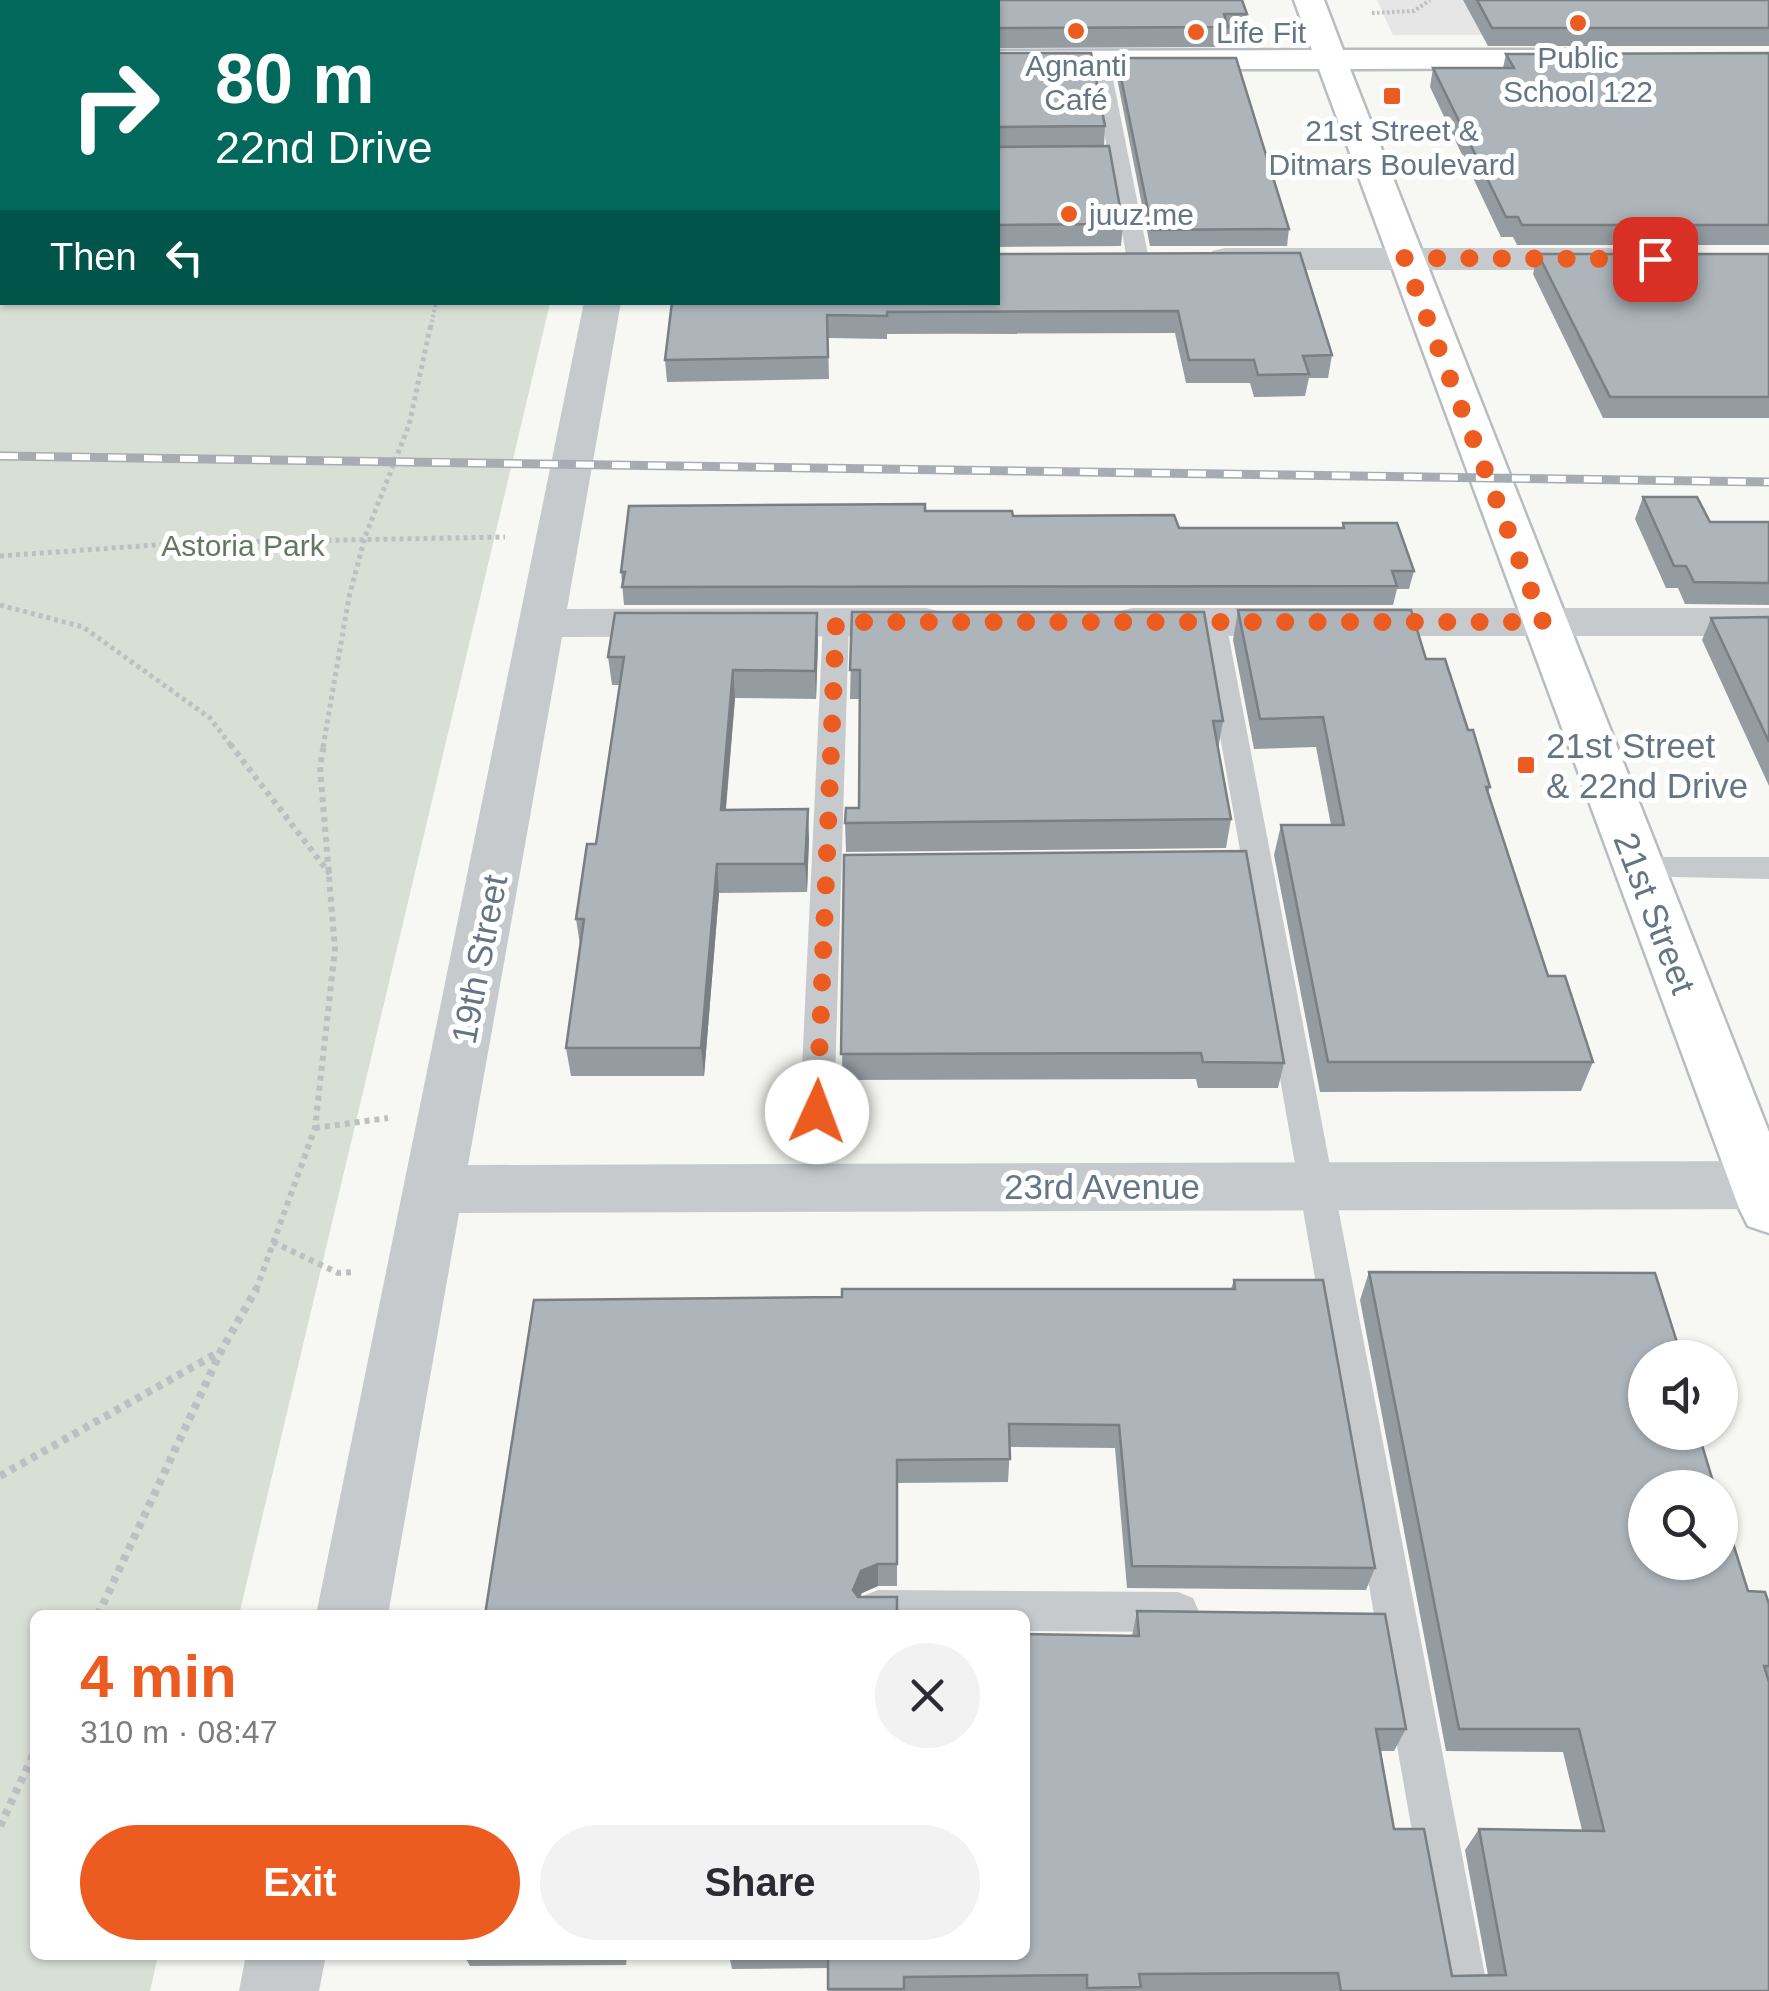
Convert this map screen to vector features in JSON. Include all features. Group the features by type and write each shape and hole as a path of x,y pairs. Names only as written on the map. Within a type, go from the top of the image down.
{"street":[{"name":"21st Street","path":"1309,0 1637,868 1766,1193"},
{"path":"1000,60 1617,59"},
{"path":"1120,260 1636,259"},
{"name":"19th Street","path":"353,1610 602,305"},
{"path":"544,623 975,622"},
{"path":"1094,622 1769,622"},
{"name":"23rd Avenue","path":"436,1188 1316,1186 1766,1193"},
{"path":"278,1991 285,1960"}],"lane":[{"path":"1100,60 1120,260"},
{"path":"817,1112 836,622"},
{"path":"1213,622 1316,1186 1374,1614 1464,1991"},
{"path":"1218,863 1257,862"},
{"path":"826,867 866,867"},
{"path":"1637,868 1769,868"},
{"path":"1030,1611 1216,1613"}],"path":[{"path":"1372,12 1414,12 1430,0"},
{"path":"100,1610 221,1352 255,1292 315,1128 335,949 320,766 349,597 365,537 408,425 435,305"},
{"path":"0,556 184,543 516,537"},
{"path":"0,605 83,627 210,718 332,877"},
{"path":"315,1128 374,1118 398,1119"},
{"path":"273,1242 338,1274 365,1270"},
{"path":"0,1476 221,1352"},
{"path":"0,1826 30,1762"}],"shaded area":[{"name":"Public School 122","path":"1377,0 1769,0 1769,34 1393,35"}],"green space":[{"name":"Astoria Park","path":"0,305 550,305 240,1610 30,1610 30,1960 157,1960 150,1991 0,1991"}],"building":[{"path":"1000,0 1242,0 1247,14 1224,14 1228,27 1000,28"},
{"name":"Public School 122","path":"1477,0 1769,0 1769,28 1492,28"},
{"path":"1000,53 1091,53 1105,126 1000,127"},
{"path":"1769,53 1769,225 1522,225 1518,217 1506,217 1433,68 1514,68 1506,54"},
{"path":"1117,58 1236,58 1289,229 1152,230"},
{"path":"1109,146 1123,224 1000,225 1000,147"},
{"path":"1300,253 1332,355 1303,356 1309,374 1258,375 1254,360 1189,360 1178,311 887,312 887,316 827,315 828,357 665,360 672,305 1000,305 1000,254"},
{"path":"1538,254 1769,254 1769,397 1610,397"},
{"path":"1643,497 1697,497 1710,522 1769,522 1769,583 1694,582 1686,566 1674,566"},
{"path":"925,504 925,511 1012,511 1013,516 1174,515 1179,528 1344,528 1343,523 1397,523 1414,571 1392,571 1397,586 622,587 629,506"},
{"path":"1238,610 1411,610 1426,659 1445,659 1468,730 1473,730 1490,787 1486,787 1548,976 1565,976 1593,1062 1328,1062 1281,825 1344,825 1323,717 1260,719"},
{"path":"852,612 1204,612 1223,721 1213,721 1231,819 845,823 846,808 859,808 860,670 850,670"},
{"path":"615,613 817,613 815,671 733,670 721,810 808,809 805,864 717,864 701,1048 566,1048 584,919 576,919 587,844 596,844 624,657 608,657"},
{"path":"1769,617 1769,742 1711,618"},
{"path":"1246,851 1284,1063 1203,1062 1201,1053 841,1054 844,855"},
{"path":"1369,1272 1655,1273 1676,1340 1628,1340 1628,1450 1703,1450 1710,1470 1628,1470 1628,1580 1738,1580 1738,1559 1748,1591 1765,1592 1769,1604 1769,1666 1764,1666 1769,1682 1769,1991 1341,1991 1338,1973 1139,1974 1141,1987 1087,1988 1087,1975 904,1977 904,1989 828,1989 828,1960 1030,1960 1030,1634 1139,1636 1137,1611 1385,1614 1406,1729 1376,1729 1394,1829 1424,1829 1452,1976 1506,1975 1479,1829 1604,1831 1579,1729 1459,1729"},
{"path":"1234,1280 1323,1280 1375,1568 1132,1566 1119,1425 1009,1424 1010,1459 897,1460 897,1564 878,1564 861,1571 853,1590 858,1597 897,1597 897,1610 486,1610 534,1300 842,1297 842,1289 1235,1289"}],"railway":[{"path":"0,456 1769,482"}],"place":[{"name":"Public School 122","path":"1578,23"},
{"name":"Agnanti Café","path":"1076,31"},
{"name":"Life Fit","path":"1196,32"},
{"name":"21st Street & Ditmars Boulevard","path":"1392,96"},
{"name":"juuz.me","path":"1069,214"},
{"name":"21st Street & 22nd Drive","path":"1526,765"}],"route":[{"path":"817,1112 836,622 1543,622 1404,258 1655,259"}]}
